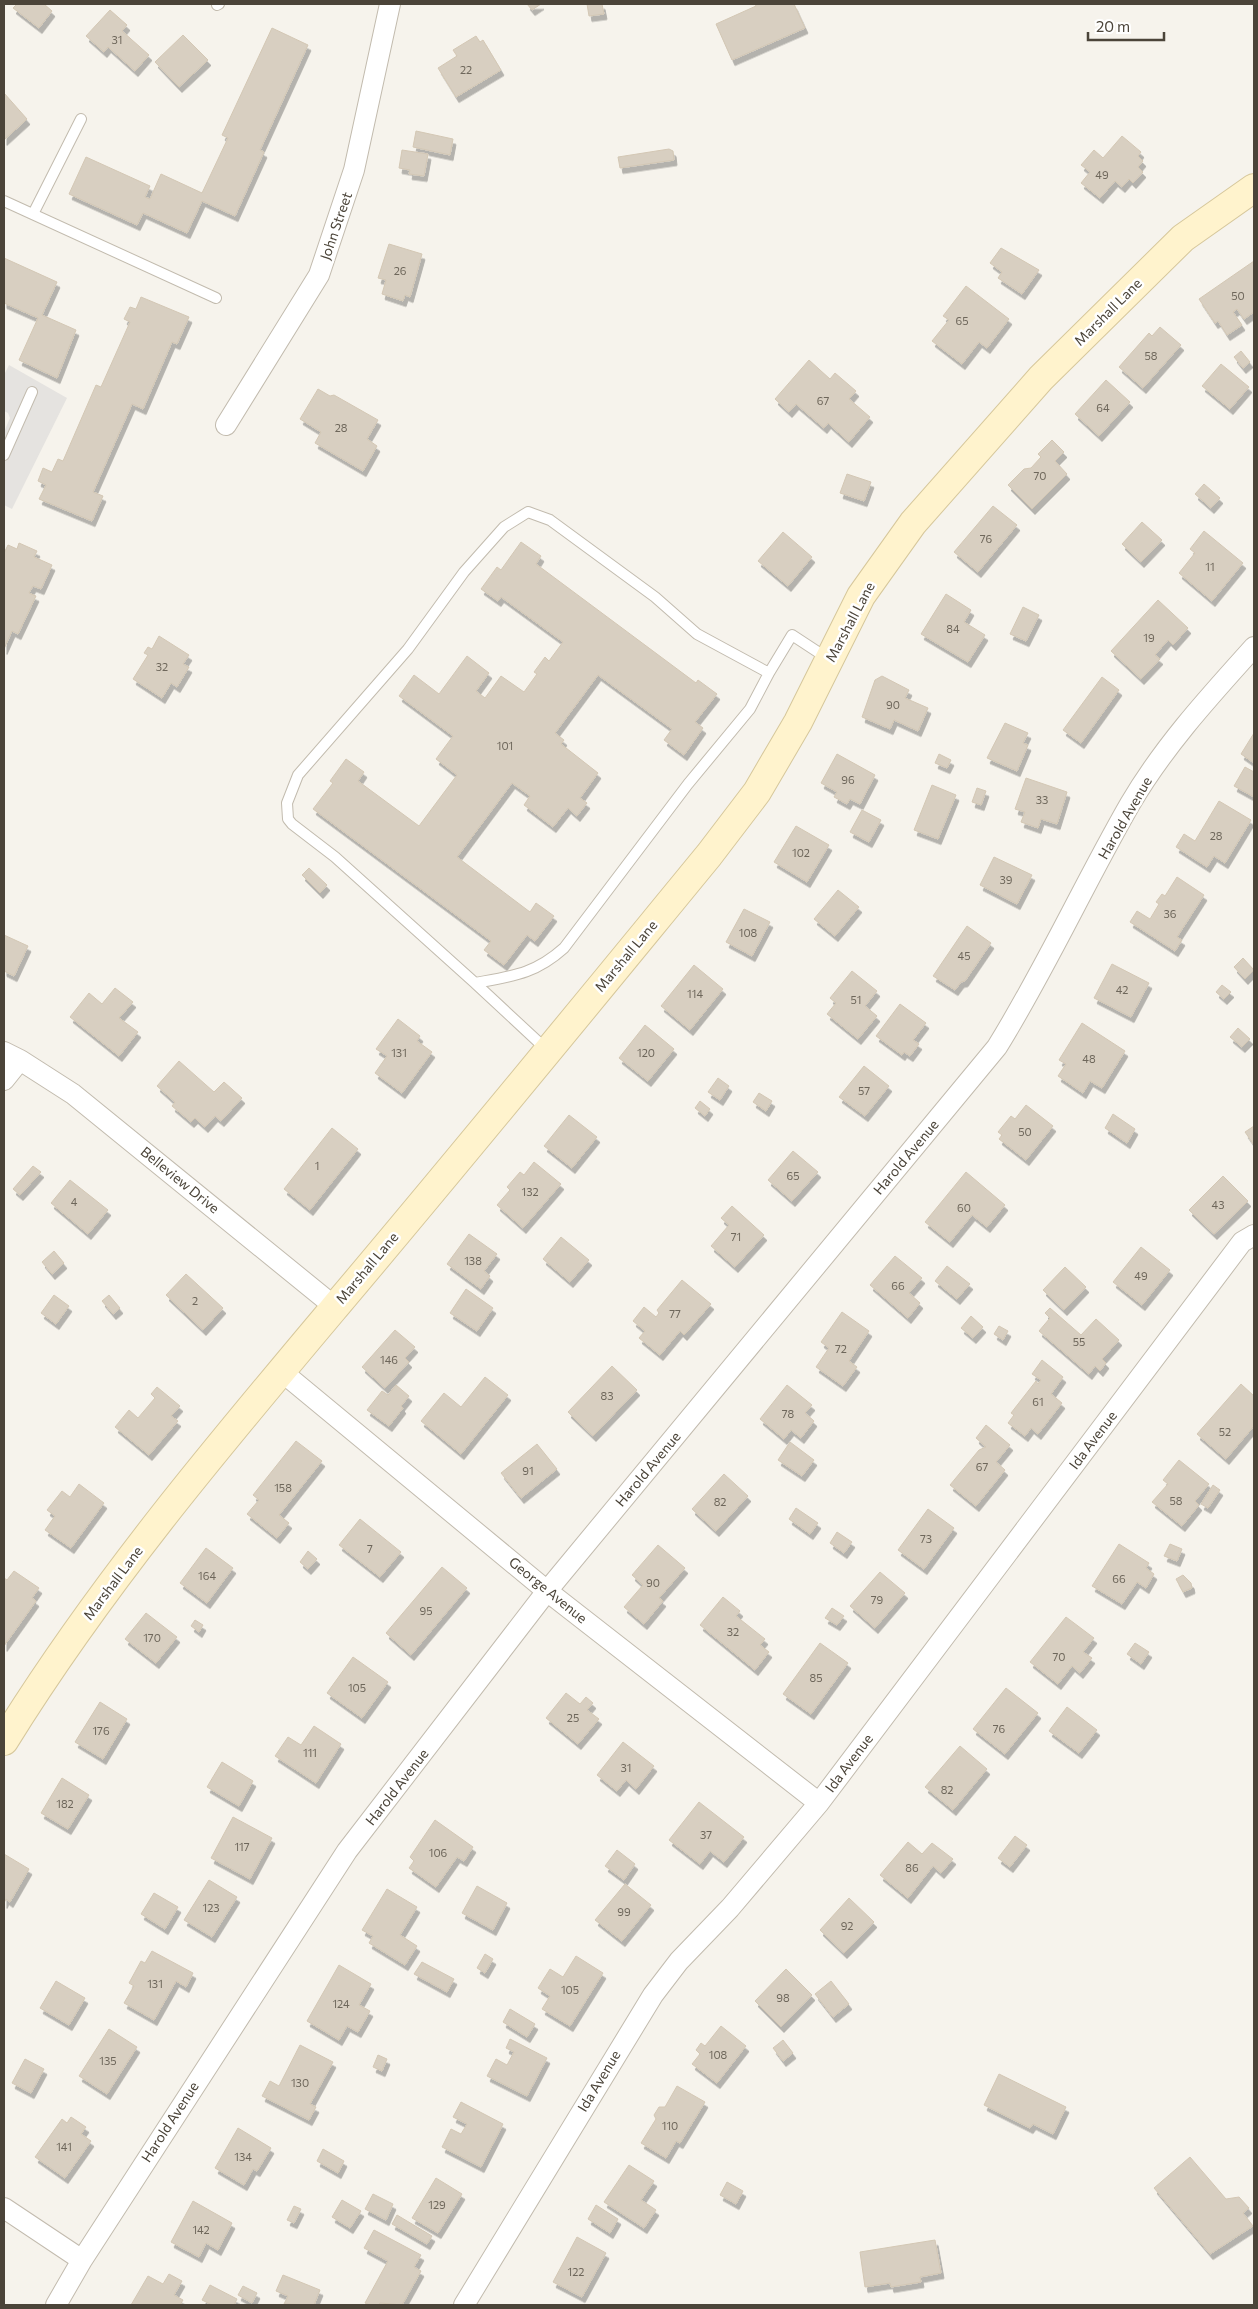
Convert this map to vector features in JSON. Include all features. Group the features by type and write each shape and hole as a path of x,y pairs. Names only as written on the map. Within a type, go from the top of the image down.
{"street":[{"name":"John Street","path":"226,425 319,275 354,170 390,4"},
{"name":"Marshall Lane","path":"4,1741 86,1619 159,1521 280,1371 709,856 758,792 830,660 860,596 913,523 1041,378 1183,238 1254,188"},
{"name":"Harold Avenue","path":"56,2305 82,2260 347,1851 547,1591 997,1047 1031,991 1131,803 1184,725 1254,647"},
{"name":"Belleview Drive","path":"4,1080 12,1056 73,1094 335,1307"},
{"name":"Ida Avenue","path":"464,2305 653,1995 679,1961 730,1908 819,1803 1242,1242 1254,1235"},
{"name":"George Avenue","path":"280,1371 547,1591 819,1803"},
{"path":"4,2208 82,2260"}],"lane":[{"path":"33,214 81,119"},
{"path":"4,201 216,298"},
{"path":"4,455 32,392"},
{"path":"548,1051 335,857 292,824 286,811 291,789 298,775 408,649 464,572 504,527 528,512 550,520 655,597 697,634 769,673"},
{"path":"475,983 529,972 548,962 564,948 688,784 750,709 792,635 830,660"}],"shaded area":[{"path":"9,365 67,398 12,509 4,505 4,432 10,418 8,413 4,411 4,375"}],"building":[{"path":"17,4 44,4 52,11 39,28 13,8"},
{"path":"527,4 541,4 532,10"},
{"path":"587,4 602,4 604,14 589,16"},
{"path":"755,4 794,4 805,28 732,60 716,24 756,6"},
{"path":"110,10 127,25 122,31 149,55 135,71 108,47 104,52 86,36"},
{"path":"272,28 308,45 260,150 264,152 235,216 202,201 187,233 143,213 137,225 69,194 86,157 150,186 145,197 150,199 161,174 202,193 228,138 222,135"},
{"path":"183,35 208,60 179,87 155,62"},
{"path":"476,36 480,42 483,40 501,70 456,97 438,68 457,56 453,50"},
{"path":"4,93 27,119 4,140"},
{"path":"416,131 453,139 450,155 413,147"},
{"path":"1122,136 1141,152 1138,156 1143,161 1138,167 1143,172 1133,183 1129,179 1122,187 1115,181 1100,198 1081,183 1090,172 1081,165 1094,150 1103,158"},
{"path":"669,149 673,151 674,160 620,168 618,157"},
{"path":"402,150 428,154 424,176 409,174 410,170 399,168"},
{"path":"389,244 422,254 410,297 405,295 403,301 382,294 386,280 378,278"},
{"path":"1001,248 1039,270 1022,294 998,278 1002,272 990,263"},
{"path":"4,258 57,282 42,315 76,330 57,378 19,360 38,318 4,303"},
{"path":"1254,261 1254,312 1244,319 1237,309 1233,312 1242,325 1227,335 1218,321 1215,323 1199,299"},
{"path":"966,286 1009,319 987,348 979,342 962,364 932,341 949,320 943,316"},
{"path":"141,297 189,317 177,344 172,342 143,409 132,404 93,492 103,496 92,521 39,499 46,485 38,481 43,468 52,472 58,459 63,461 96,385 101,387 130,322 124,319 130,307 136,309"},
{"path":"1160,327 1181,345 1143,388 1119,367 1149,333 1152,336"},
{"path":"1241,351 1250,362 1243,368 1234,357"},
{"path":"809,360 830,379 835,373 856,391 849,399 870,417 849,442 828,423 824,428 796,404 789,412 775,399"},
{"path":"1221,364 1249,387 1230,409 1202,386"},
{"path":"1106,380 1130,402 1099,436 1075,414"},
{"path":"318,389 330,396 334,395 378,420 367,439 377,446 363,471 315,443 321,432 300,419"},
{"path":"1052,440 1064,452 1055,461 1067,474 1032,509 1008,485 1024,469 1031,468 1041,457 1038,454"},
{"path":"847,474 871,482 864,501 840,493"},
{"path":"1204,484 1220,498 1211,508 1195,494"},
{"path":"993,506 1017,525 978,572 954,552"},
{"path":"1142,522 1162,540 1141,562 1122,544"},
{"path":"1204,531 1243,563 1212,601 1179,573 1195,553 1190,549"},
{"path":"783,532 812,557 788,586 758,561"},
{"path":"521,542 541,556 536,564 696,683 698,680 717,694 695,722 703,728 684,755 664,740 672,729 598,675 555,733 564,740 561,744 598,773 580,798 587,803 577,816 568,808 553,827 524,805 530,796 512,783 457,857 530,912 536,903 554,916 535,941 527,935 504,965 484,950 491,941 313,809 333,783 330,781 346,759 364,772 358,781 419,826 457,775 436,759 453,736 399,696 414,675 439,694 467,656 489,673 476,691 485,698 501,676 524,692 537,674 534,672 545,657 549,661 563,642 501,597 498,601 481,589 497,567 501,570"},
{"path":"19,543 37,551 34,557 52,565 41,589 33,586 29,593 36,596 18,634 12,631 4,649 4,553 8,545 17,549"},
{"path":"946,594 971,610 964,622 985,635 968,662 921,634"},
{"path":"1158,600 1188,628 1173,645 1168,640 1155,655 1160,659 1141,679 1111,651"},
{"path":"1023,607 1039,615 1026,641 1010,634"},
{"path":"159,636 189,655 183,664 189,667 177,687 171,683 162,698 133,679 148,655 144,653 148,647 152,649"},
{"path":"882,676 909,690 905,698 928,708 918,731 894,720 890,729 862,717 875,680"},
{"path":"1102,677 1119,690 1081,743 1063,730"},
{"path":"1005,723 1028,733 1023,743 1028,745 1017,771 987,758"},
{"path":"1254,733 1254,763 1241,754"},
{"path":"837,754 875,775 860,804 850,799 847,804 834,797 837,792 821,783"},
{"path":"939,754 951,760 947,768 935,763"},
{"path":"1245,767 1254,772 1254,797 1234,786"},
{"path":"1026,778 1067,792 1057,824 1041,819 1038,828 1021,822 1025,812 1015,809"},
{"path":"932,785 956,795 938,839 914,830"},
{"path":"977,788 986,791 981,805 972,802"},
{"path":"1219,801 1251,820 1225,863 1214,856 1207,867 1176,847 1184,834 1195,841"},
{"path":"862,810 881,820 869,842 850,832"},
{"path":"796,826 829,845 807,882 774,862"},
{"path":"994,857 1032,875 1017,904 980,885"},
{"path":"309,868 327,885 320,893 302,875"},
{"path":"1177,877 1204,895 1177,937 1182,940 1175,951 1130,922 1137,911 1150,919 1159,904 1156,902 1162,894 1165,896"},
{"path":"838,890 859,907 835,936 814,919"},
{"path":"744,909 770,922 752,956 726,942"},
{"path":"967,926 991,943 965,981 961,982 955,990 933,976"},
{"path":"4,935 28,946 14,976 4,971"},
{"path":"1243,958 1254,970 1245,979 1234,967"},
{"path":"1112,964 1149,983 1131,1017 1094,998"},
{"path":"694,965 723,989 690,1030 661,1006"},
{"path":"852,971 877,991 865,1006 877,1016 858,1039 827,1014 836,1003 830,998"},
{"path":"1222,985 1231,992 1224,999 1216,992"},
{"path":"115,988 133,1002 119,1018 138,1032 119,1056 70,1017 89,993 102,1004"},
{"path":"900,1004 926,1023 913,1040 919,1044 910,1056 904,1052 902,1055 876,1036"},
{"path":"398,1019 420,1036 417,1041 432,1052 402,1093 375,1073 387,1056 376,1049"},
{"path":"1082,1023 1125,1051 1102,1088 1090,1081 1083,1093 1058,1076 1066,1064 1059,1060"},
{"path":"645,1025 674,1049 648,1081 619,1058"},
{"path":"1238,1028 1250,1039 1242,1047 1230,1037"},
{"path":"179,1061 214,1092 224,1082 242,1098 221,1121 215,1116 205,1127 195,1118 191,1122 172,1106 175,1102 157,1086"},
{"path":"864,1066 889,1086 865,1116 839,1097"},
{"path":"718,1078 729,1086 720,1100 708,1092"},
{"path":"759,1093 772,1101 766,1111 753,1102"},
{"path":"700,1101 710,1109 705,1116 695,1108"},
{"path":"1026,1105 1053,1126 1026,1160 999,1139 1002,1135 998,1132 1011,1116 1015,1119"},
{"path":"1113,1114 1135,1129 1127,1143 1105,1128"},
{"path":"569,1115 597,1137 572,1168 544,1146"},
{"path":"1254,1126 1254,1145 1245,1132"},
{"path":"332,1128 358,1149 310,1210 284,1189"},
{"path":"793,1151 818,1172 792,1201 768,1180"},
{"path":"534,1162 561,1184 523,1228 497,1205 510,1190 507,1187 520,1172 524,1175"},
{"path":"33,1166 41,1172 20,1195 13,1189"},
{"path":"966,1172 1005,1205 987,1227 972,1215 950,1242 925,1222"},
{"path":"1223,1176 1248,1201 1214,1234 1189,1210"},
{"path":"70,1180 108,1210 88,1234 51,1203"},
{"path":"732,1206 764,1235 735,1267 711,1246 729,1225 721,1218"},
{"path":"469,1234 497,1254 484,1271 490,1276 481,1289 447,1264"},
{"path":"561,1237 589,1260 570,1282 543,1259"},
{"path":"1141,1247 1170,1270 1142,1305 1113,1282"},
{"path":"54,1251 64,1263 52,1274 42,1262"},
{"path":"895,1256 922,1278 909,1293 920,1303 908,1318 870,1285"},
{"path":"947,1266 970,1284 957,1299 935,1281"},
{"path":"1065,1267 1086,1287 1064,1310 1043,1290"},
{"path":"186,1274 223,1308 203,1330 166,1295"},
{"path":"682,1280 711,1304 684,1335 680,1331 660,1355 639,1338 645,1331 633,1321 644,1307 656,1317 659,1313 657,1310"},
{"path":"466,1289 493,1308 477,1331 450,1313"},
{"path":"54,1295 69,1306 56,1324 41,1313"},
{"path":"109,1295 120,1308 113,1314 102,1301"},
{"path":"1050,1308 1081,1335 1096,1319 1119,1340 1102,1359 1106,1363 1100,1371 1095,1366 1089,1374 1039,1331 1050,1318 1045,1313"},
{"path":"842,1312 869,1331 849,1361 857,1367 843,1386 816,1367 829,1348 821,1342"},
{"path":"971,1316 983,1327 973,1338 961,1328"},
{"path":"999,1326 1008,1331 1003,1340 994,1334"},
{"path":"395,1330 415,1347 405,1358 409,1362 385,1388 362,1367"},
{"path":"1042,1360 1063,1377 1051,1394 1062,1403 1038,1434 1031,1428 1025,1436 1008,1423 1014,1415 1011,1413 1036,1381 1038,1384 1041,1380 1032,1374"},
{"path":"612,1366 637,1390 593,1436 568,1412"},
{"path":"485,1377 508,1395 461,1454 421,1421 444,1393 461,1407"},
{"path":"1241,1384 1254,1396 1254,1426 1226,1459 1197,1434"},
{"path":"396,1385 409,1396 401,1406 403,1408 389,1426 367,1410 382,1391 388,1395"},
{"path":"787,1385 812,1405 805,1413 814,1421 801,1438 791,1430 784,1439 760,1419"},
{"path":"157,1387 180,1406 171,1416 178,1421 149,1455 115,1427 129,1410 138,1418 155,1398 151,1394"},
{"path":"986,1425 1010,1445 996,1462 1005,1470 976,1506 950,1485 979,1450 986,1447 976,1438"},
{"path":"296,1441 322,1461 279,1515 289,1523 277,1538 247,1514 259,1500 253,1495"},
{"path":"790,1442 814,1460 802,1476 778,1460"},
{"path":"537,1444 557,1469 521,1498 501,1473"},
{"path":"1179,1460 1209,1484 1195,1501 1199,1505 1182,1526 1152,1502 1168,1484 1163,1480"},
{"path":"724,1474 748,1496 716,1531 692,1509"},
{"path":"79,1484 104,1503 71,1548 45,1530 55,1516 47,1510 62,1491 70,1497"},
{"path":"1213,1485 1220,1490 1208,1508 1201,1504"},
{"path":"796,1508 818,1523 810,1534 789,1519"},
{"path":"928,1509 954,1528 924,1569 898,1550"},
{"path":"360,1519 401,1552 380,1577 339,1545"},
{"path":"837,1532 852,1542 844,1553 830,1543"},
{"path":"1119,1544 1149,1563 1146,1568 1154,1574 1146,1588 1137,1582 1122,1604 1092,1586"},
{"path":"1170,1544 1182,1549 1177,1561 1164,1556"},
{"path":"658,1545 685,1568 659,1598 663,1601 644,1624 624,1607 643,1585 632,1575"},
{"path":"206,1548 233,1568 207,1603 180,1583"},
{"path":"308,1551 317,1559 308,1569 300,1562"},
{"path":"442,1567 467,1588 411,1655 386,1633"},
{"path":"14,1571 39,1588 32,1598 36,1601 4,1646 4,1578 7,1580"},
{"path":"880,1572 905,1593 875,1628 850,1606"},
{"path":"1183,1575 1191,1583 1192,1588 1183,1592 1176,1579"},
{"path":"723,1597 740,1611 736,1616 765,1639 760,1645 769,1652 755,1670 700,1625"},
{"path":"832,1608 844,1616 837,1625 825,1618"},
{"path":"146,1613 177,1637 156,1663 125,1639"},
{"path":"1066,1617 1094,1638 1083,1652 1092,1658 1080,1673 1072,1666 1058,1684 1030,1662"},
{"path":"195,1620 203,1625 199,1632 191,1626"},
{"path":"820,1643 848,1663 811,1714 783,1694"},
{"path":"1135,1643 1149,1652 1141,1664 1127,1654"},
{"path":"353,1657 388,1682 362,1718 327,1693"},
{"path":"1006,1688 1038,1713 1005,1754 973,1729"},
{"path":"566,1693 580,1704 586,1697 593,1703 587,1710 599,1719 578,1744 546,1718"},
{"path":"100,1702 127,1719 103,1759 75,1742"},
{"path":"1067,1707 1097,1730 1079,1753 1049,1731"},
{"path":"314,1726 341,1744 316,1783 275,1756 288,1737 301,1745"},
{"path":"623,1742 654,1766 636,1789 626,1780 617,1791 597,1775"},
{"path":"960,1746 987,1769 953,1810 925,1787"},
{"path":"222,1762 253,1781 239,1806 207,1787"},
{"path":"62,1778 89,1795 68,1829 41,1813"},
{"path":"699,1802 744,1837 724,1862 710,1851 700,1864 669,1840"},
{"path":"233,1817 272,1838 250,1879 211,1858"},
{"path":"435,1820 473,1847 464,1861 457,1857 436,1887 409,1868 414,1861 410,1857"},
{"path":"1015,1836 1027,1845 1010,1867 998,1858"},
{"path":"908,1842 922,1854 932,1843 953,1859 941,1873 933,1866 908,1898 880,1875"},
{"path":"617,1850 635,1864 624,1880 605,1866"},
{"path":"4,1854 29,1869 10,1902 6,1899 4,1903"},
{"path":"209,1880 237,1897 212,1937 184,1920"},
{"path":"625,1884 651,1905 622,1941 595,1920"},
{"path":"477,1886 507,1903 493,1930 462,1913"},
{"path":"387,1889 417,1907 400,1935 417,1946 405,1965 369,1943 373,1936 362,1930"},
{"path":"154,1893 178,1907 165,1929 141,1914"},
{"path":"849,1898 874,1922 844,1953 820,1930"},
{"path":"152,1951 193,1973 186,1987 176,1981 154,2020 124,2003 134,1986 129,1983 141,1961 145,1963"},
{"path":"485,1954 493,1959 485,1973 477,1968"},
{"path":"576,1956 603,1973 570,2026 542,2009 550,1996 538,1988 550,1969 563,1977"},
{"path":"422,1962 454,1979 447,1992 414,1974"},
{"path":"339,1965 371,1984 359,2005 370,2011 358,2032 347,2026 339,2040 307,2021"},
{"path":"786,1969 812,1995 781,2027 755,2001"},
{"path":"56,1981 85,1998 69,2025 40,2008"},
{"path":"831,1981 849,2004 833,2017 815,1994"},
{"path":"510,2009 535,2024 527,2037 503,2022"},
{"path":"721,2026 746,2046 717,2083 692,2064 700,2054 696,2050 701,2043 705,2046"},
{"path":"109,2029 137,2047 107,2094 79,2076"},
{"path":"510,2039 547,2058 527,2096 487,2076 496,2059 507,2065 514,2052 506,2048"},
{"path":"783,2040 793,2053 783,2061 773,2048"},
{"path":"300,2045 333,2062 310,2104 316,2107 309,2120 262,2096 270,2081 279,2086"},
{"path":"378,2055 387,2059 382,2071 373,2067"},
{"path":"25,2059 44,2069 31,2093 12,2083"},
{"path":"999,2074 1066,2107 1053,2134 1033,2124 1030,2128 984,2105"},
{"path":"677,2086 705,2102 680,2143 676,2141 666,2158 641,2143 656,2119 654,2115 659,2107 665,2107"},
{"path":"461,2102 503,2124 481,2167 442,2147 451,2129 461,2134 467,2124 453,2117"},
{"path":"71,2117 86,2127 81,2134 91,2141 65,2178 35,2157 62,2119 67,2123"},
{"path":"238,2128 271,2148 257,2171 253,2169 244,2185 215,2168"},
{"path":"323,2149 344,2161 338,2173 317,2161"},
{"path":"1190,2157 1226,2199 1239,2197 1249,2208 1243,2213 1253,2226 1210,2254 1154,2188"},
{"path":"629,2165 654,2181 641,2200 656,2210 644,2228 604,2202"},
{"path":"436,2178 462,2194 438,2233 412,2218"},
{"path":"727,2182 743,2191 736,2204 720,2195"},
{"path":"373,2194 393,2204 386,2220 365,2209"},
{"path":"342,2200 361,2211 350,2228 332,2217"},
{"path":"193,2201 232,2223 218,2250 206,2243 199,2257 171,2242"},
{"path":"596,2205 618,2219 610,2233 588,2219"},
{"path":"294,2206 301,2209 294,2223 287,2220"},
{"path":"397,2215 432,2236 427,2244 392,2224"},
{"path":"374,2230 421,2255 414,2267 421,2271 402,2305 380,2303 378,2305 369,2305 365,2303 388,2261 364,2248"},
{"path":"577,2237 606,2253 582,2297 553,2282"},
{"path":"935,2240 941,2273 920,2277 921,2282 891,2287 890,2283 865,2287 860,2252"},
{"path":"169,2274 182,2281 174,2295 183,2300 180,2305 131,2305 148,2276 163,2284"},
{"path":"283,2275 320,2290 314,2305 284,2304 288,2296 276,2291"},
{"path":"210,2285 237,2299 234,2305 212,2305 202,2300"},
{"path":"243,2286 257,2293 252,2303 238,2295"}]}
